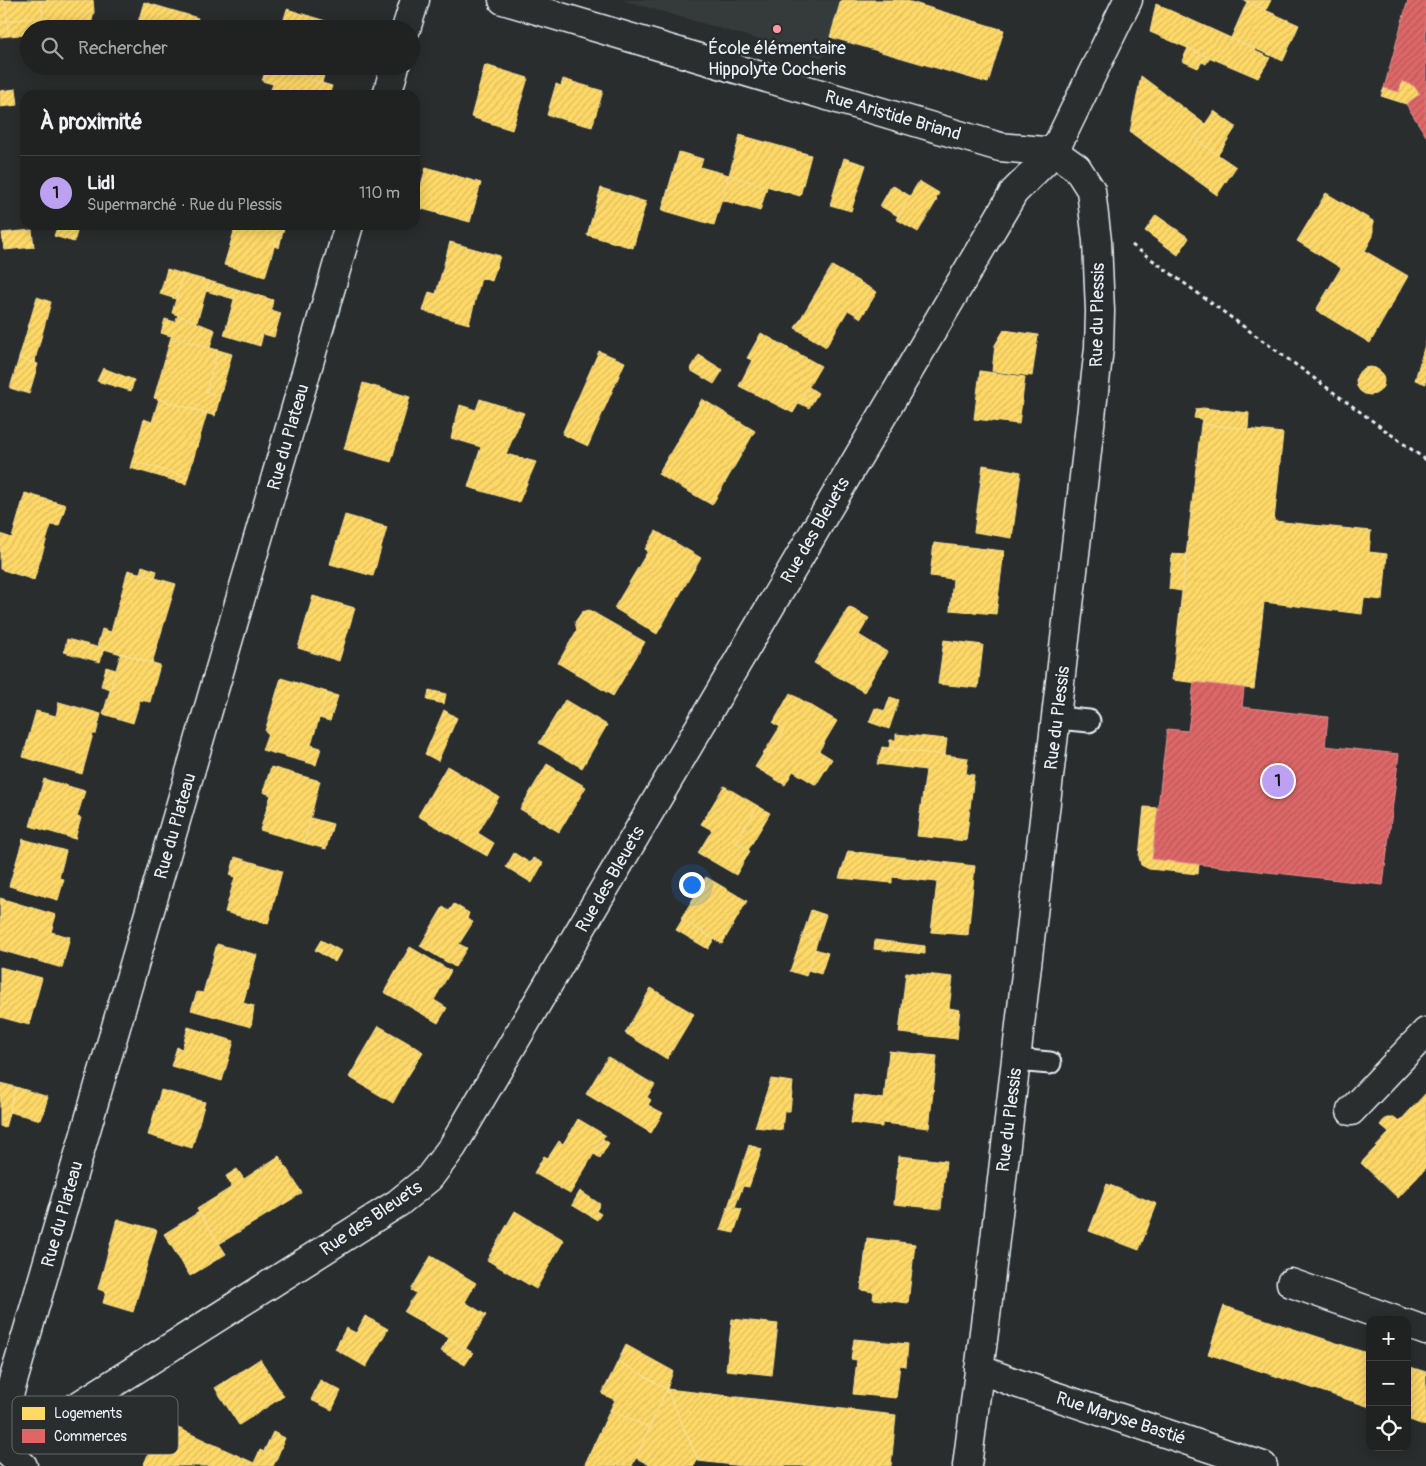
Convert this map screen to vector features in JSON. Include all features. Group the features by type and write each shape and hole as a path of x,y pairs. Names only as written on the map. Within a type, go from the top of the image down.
{"street":[{"path":"409,20 415,0"},
{"name":"Rue Aristide Briand","path":"503,0 1000,147 1054,152"},
{"path":"1054,152 1128,0"},
{"path":"389,90 393,75"},
{"name":"Rue du Plessis","path":"966,1466 1016,1060 1099,348 1100,311 1097,241 1091,190 1077,168 1054,152"},
{"name":"Rue des Bleuets","path":"94,1396 398,1203 429,1178 453,1146 1014,192 1054,152"},
{"name":"Rue du Plateau","path":"0,1426 348,230"},
{"path":"1351,1111 1426,1032"},
{"path":"1291,1283 1383,1316"},
{"path":"1411,1325 1426,1331"},
{"name":"Rue Maryse Bastié","path":"979,1369 1263,1466"},
{"name":"Rue des Bleuets","path":"0,1439 12,1435"},
{"path":"0,1445 23,1466"}],"lane":[{"path":"1056,718 1089,721"},
{"path":"1016,1060 1050,1063"}],"path":[{"path":"1097,241 1124,240 1426,460"}],"shaded area":[{"name":"École élémentaire Hippolyte Cocheris","path":"622,0 841,0 823,58"}],"building: Logements":[{"path":"0,0 5,0 7,21 0,22"},
{"path":"5,0 41,0 43,17 7,21"},
{"path":"41,0 93,0 94,12 92,20 43,20"},
{"path":"841,0 904,0 1004,30 988,83 830,37"},
{"path":"1243,0 1271,0 1266,10"},
{"path":"144,2 198,18 197,20 139,20"},
{"path":"1247,2 1299,25 1283,61 1231,38"},
{"path":"1156,4 1255,49 1255,51 1270,58 1258,78 1150,32"},
{"path":"287,9 322,20 284,20"},
{"path":"43,17 43,20 20,20 20,35 9,36 7,21"},
{"path":"7,21 9,36 0,37 0,22"},
{"path":"1188,48 1210,58 1206,64 1202,62 1198,68 1182,61"},
{"path":"485,65 528,78 512,130 471,117"},
{"path":"264,75 296,75 332,86 331,90 271,90 273,84 262,81"},
{"path":"298,75 324,75 322,83"},
{"path":"1141,76 1205,124 1195,139 1236,167 1217,195 1130,132"},
{"path":"563,79 603,91 592,127 547,115 556,84 561,86"},
{"path":"1402,81 1414,86 1420,94 1406,104 1381,96 1384,88 1399,92"},
{"path":"16,89 18,105 0,107 0,91"},
{"path":"1214,111 1236,127 1218,155 1195,139"},
{"path":"740,135 811,155 800,196 729,175"},
{"path":"679,152 703,159 700,167 729,175 714,225 662,210"},
{"path":"844,158 866,165 851,211 830,205"},
{"path":"426,167 481,183 470,222 420,208 420,189"},
{"path":"729,175 767,187 760,211 722,200"},
{"path":"919,181 939,193 937,200 918,232 896,219"},
{"path":"892,185 910,196 898,216 880,206"},
{"path":"601,188 646,202 633,248 587,235"},
{"path":"1326,193 1373,221 1373,236 1365,251 1408,276 1370,343 1316,310 1341,268 1297,241"},
{"path":"1156,215 1189,238 1178,255 1145,231"},
{"path":"32,230 34,247 4,250 2,233"},
{"path":"56,230 78,230 74,242 54,236"},
{"path":"234,230 284,230 282,235 278,234 265,277 224,265"},
{"path":"278,234 282,235 279,248 274,246"},
{"path":"450,242 500,256 492,281 481,278 469,324 423,311 429,292 436,294"},
{"path":"832,266 877,292 861,318 848,310 826,347 795,328"},
{"path":"167,269 183,274 176,299 160,294"},
{"path":"183,274 209,281 197,322 172,313"},
{"path":"209,281 237,289 234,299 206,291"},
{"path":"237,289 273,300 271,310 281,313 274,337 263,334 260,346 224,335"},
{"path":"37,297 51,302 34,363 19,358"},
{"path":"178,315 215,330 210,348 161,333 165,319 175,322"},
{"path":"1004,330 1038,335 1032,376 992,371 995,345"},
{"path":"761,333 821,366 793,413 739,386 752,360 747,358"},
{"path":"171,337 218,350 206,392 220,396 215,416 154,398"},
{"path":"1426,341 1426,384 1415,380"},
{"path":"218,350 232,354 220,396 206,392"},
{"path":"599,351 625,362 588,446 562,434"},
{"path":"699,355 723,370 714,384 690,370"},
{"path":"19,358 38,364 29,394 10,388"},
{"path":"1370,367 1380,371 1384,381 1380,391 1370,395 1360,391 1356,381 1360,371"},
{"path":"103,368 134,380 131,391 97,381"},
{"path":"980,371 1025,377 1019,424 974,419"},
{"path":"363,383 410,397 391,462 344,449"},
{"path":"809,387 818,393 809,408 799,403"},
{"path":"159,399 207,413 188,477 132,461 144,419 152,422"},
{"path":"480,399 524,413 506,454 536,462 519,502 468,487 481,447 451,438 460,405 476,410"},
{"path":"702,399 755,431 712,505 658,474"},
{"path":"1203,408 1249,413 1248,429 1201,424 1202,419 1194,418 1196,409"},
{"path":"1201,424 1283,433 1274,521 1371,531 1369,552 1387,554 1383,600 1364,598 1362,614 1264,602 1254,689 1172,680"},
{"path":"132,461 188,477 186,484 130,468"},
{"path":"983,465 1021,472 1012,538 974,532"},
{"path":"25,493 66,505 59,526 51,525 34,580 0,569 0,534 12,538"},
{"path":"345,515 387,527 373,576 330,564"},
{"path":"656,531 701,558 657,634 614,608 648,551 645,549"},
{"path":"934,543 1004,551 996,614 950,610 953,579 930,576"},
{"path":"1172,554 1187,555 1182,591 1169,589"},
{"path":"142,566 157,571 155,578 140,573"},
{"path":"128,570 176,584 152,663 97,647 102,629 111,632"},
{"path":"313,596 355,608 339,661 298,648"},
{"path":"849,607 869,618 859,635 887,652 864,692 814,663"},
{"path":"589,610 645,642 613,696 558,663 577,630 575,622 582,612"},
{"path":"67,639 104,649 100,662 64,652"},
{"path":"944,640 983,645 978,688 938,684"},
{"path":"121,653 160,665 150,702 140,700 133,723 103,714"},
{"path":"106,667 116,670 111,689 101,686"},
{"path":"281,678 327,692 311,745 321,748 316,765 262,750 268,733 265,731"},
{"path":"429,690 446,694 444,704 427,700"},
{"path":"327,693 338,696 330,721 319,718"},
{"path":"790,693 837,721 819,751 832,759 816,785 793,771 785,785 760,770 784,729 773,723"},
{"path":"890,697 899,700 889,729 869,722 875,708 885,711"},
{"path":"565,700 607,725 582,768 539,743"},
{"path":"59,702 101,714 96,734 93,734 82,774 23,757 36,711 56,716"},
{"path":"444,710 457,718 438,761 425,754"},
{"path":"780,727 784,729 760,770 755,767"},
{"path":"896,734 947,739 945,755 889,749 890,740 896,740"},
{"path":"882,747 968,758 966,774 974,775 966,841 917,836 926,770 877,764"},
{"path":"547,764 586,787 559,832 520,809"},
{"path":"447,766 499,797 478,833 494,843 487,856 418,816"},
{"path":"271,767 320,781 304,843 260,830 271,795 263,792"},
{"path":"44,779 85,791 77,817 81,818 75,839 30,826"},
{"path":"724,786 758,806 736,842 750,851 736,875 698,853 712,830 701,824"},
{"path":"758,806 770,813 748,850 736,842"},
{"path":"1144,807 1158,808 1152,859 1199,864 1198,874 1149,869 1141,865 1139,857"},
{"path":"311,818 333,824 326,849 304,843"},
{"path":"23,839 66,851 59,878 64,879 58,900 9,886"},
{"path":"848,851 975,866 968,935 931,932 937,882 892,877 892,883 839,878"},
{"path":"514,853 530,863 533,858 543,863 532,883 506,867"},
{"path":"235,857 282,871 268,924 225,912 235,877 230,875"},
{"path":"706,877 747,901 722,944 681,919"},
{"path":"0,898 56,915 51,932 70,937 62,968 0,950"},
{"path":"454,904 469,913 467,919 473,922 459,944 467,948 455,967 420,946 443,907 449,911"},
{"path":"811,910 826,915 817,942 803,934"},
{"path":"682,920 714,939 708,949 676,930"},
{"path":"803,934 817,942 806,976 790,971"},
{"path":"321,940 341,951 335,962 315,950"},
{"path":"875,940 925,946 925,954 874,949"},
{"path":"217,944 257,955 243,1003 254,1006 251,1027 191,1010 197,992 203,993"},
{"path":"410,947 451,971 434,1000 447,1008 438,1023 384,992"},
{"path":"815,949 828,953 821,974 808,970"},
{"path":"0,967 42,978 29,1025 0,1017"},
{"path":"906,972 953,977 948,1016 959,1017 957,1039 899,1033"},
{"path":"651,988 694,1014 667,1059 625,1033"},
{"path":"949,1008 960,1010 959,1017 948,1016"},
{"path":"379,1026 419,1049 402,1079 405,1081 393,1103 349,1077"},
{"path":"188,1027 234,1041 222,1081 171,1066 177,1047 182,1049"},
{"path":"419,1049 423,1052 405,1081 402,1079"},
{"path":"889,1051 937,1056 929,1128 882,1123 882,1127 851,1123 855,1095 884,1099"},
{"path":"608,1057 655,1085 647,1097 651,1100 648,1105 663,1113 651,1133 586,1094"},
{"path":"771,1079 793,1082 790,1111 784,1111 782,1130 755,1127"},
{"path":"0,1083 16,1087 5,1128 0,1126"},
{"path":"16,1087 48,1097 41,1120 9,1112"},
{"path":"161,1090 205,1102 192,1148 148,1135"},
{"path":"1426,1093 1426,1168 1398,1198 1361,1163 1389,1133 1380,1125 1383,1121 1387,1118 1394,1118 1399,1122"},
{"path":"578,1119 605,1135 570,1194 534,1173 544,1156 548,1158 559,1141 563,1144"},
{"path":"603,1139 609,1143 600,1158 594,1154"},
{"path":"749,1145 762,1149 749,1187 743,1186 735,1207 728,1207"},
{"path":"279,1156 302,1193 219,1244 197,1209 232,1187 226,1176 237,1169 244,1179"},
{"path":"899,1156 946,1161 941,1209 894,1204"},
{"path":"1107,1184 1157,1204 1139,1250 1089,1231"},
{"path":"580,1191 600,1204 596,1211 601,1214 597,1220 572,1205"},
{"path":"728,1207 742,1209 734,1233 720,1230"},
{"path":"515,1211 564,1240 536,1289 487,1260"},
{"path":"199,1212 226,1254 190,1276 164,1234"},
{"path":"117,1219 157,1230 133,1312 103,1303 106,1292 98,1289"},
{"path":"867,1238 915,1244 908,1303 873,1299 874,1292 861,1290"},
{"path":"431,1256 476,1283 465,1302 486,1315 466,1348 404,1312 416,1293 411,1290"},
{"path":"1224,1306 1366,1353 1366,1406 1208,1354"},
{"path":"365,1316 388,1329 366,1367 335,1349 346,1328 356,1333"},
{"path":"732,1319 778,1324 772,1375 726,1370"},
{"path":"449,1338 473,1353 465,1365 441,1351"},
{"path":"854,1339 908,1344 906,1366 900,1365 896,1398 853,1394 857,1360 851,1359"},
{"path":"626,1345 673,1371 667,1389 618,1361"},
{"path":"260,1359 284,1396 239,1425 215,1388"},
{"path":"618,1361 667,1389 650,1428 610,1410 615,1400 602,1394"},
{"path":"1411,1367 1426,1372 1426,1426 1411,1420"},
{"path":"320,1380 341,1391 332,1410 311,1400"},
{"path":"667,1389 698,1459 694,1466 652,1466 636,1458"},
{"path":"667,1389 896,1415 891,1466 742,1466 698,1461"},
{"path":"610,1410 650,1428 632,1466 584,1466"},
{"path":"178,1428 254,1463 260,1450 277,1458 273,1466 143,1466 148,1454 178,1454"},
{"path":"273,1432 285,1438 277,1458 264,1451"}],"building: Commerces":[{"path":"1408,0 1426,0 1426,136 1406,104 1420,94 1414,86 1402,81 1399,92 1384,88"},
{"path":"1194,682 1244,688 1242,707 1328,717 1325,746 1399,754 1383,885 1152,859 1167,729 1188,731"}],"place":[{"name":"École élémentaire Hippolyte Cocheris","path":"777,29"},
{"name":"Lidl","path":"1278,781"}]}
